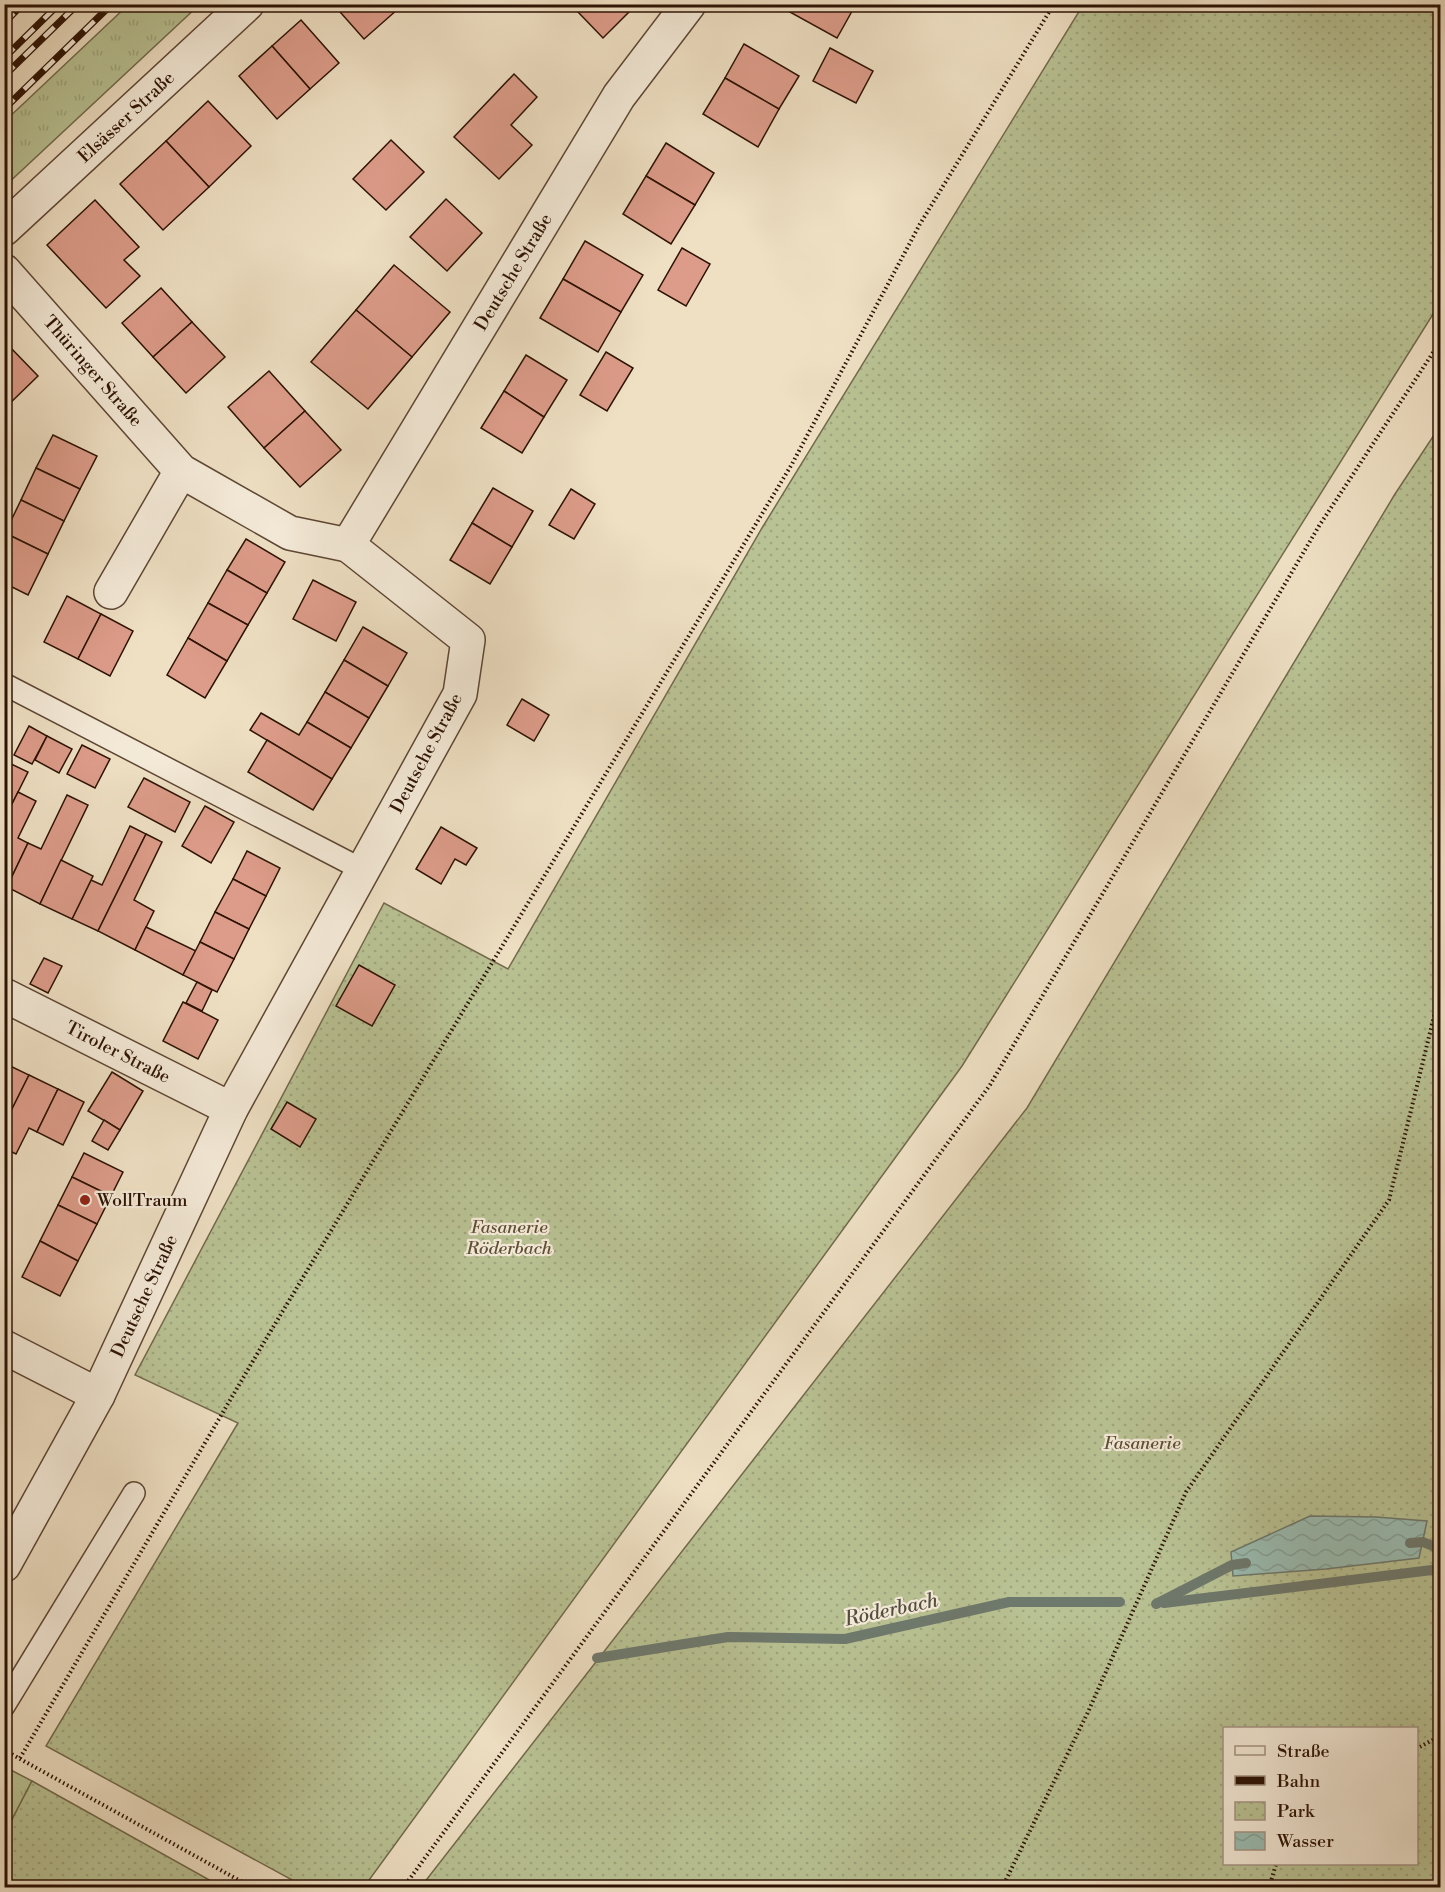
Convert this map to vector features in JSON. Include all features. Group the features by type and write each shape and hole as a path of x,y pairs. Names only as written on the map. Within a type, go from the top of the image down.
{"street":[{"name":"Elsässer Straße","path":"4,230 247,4"},
{"name":"Deutsche Straße","path":"4,1565 98,1395 231,1109 460,694 468,640 348,545 620,96 689,4"},
{"name":"Thüringer Straße","path":"4,271 181,471 290,532 348,545"},
{"path":"111,592 181,471"},
{"name":"Tiroler Straße","path":"4,995 231,1109"},
{"path":"4,1347 98,1395"}],"lane":[{"path":"4,684 363,870"},
{"path":"4,1706 134,1492"}],"path":[{"path":"20,1758 257,1354 792,464 920,224 1054,4"},
{"path":"403,1887 990,1084 1319,526 1440,342"},
{"path":"1002,1887 1088,1712 1186,1492 1389,1200 1440,992"},
{"path":"1418,1748 1440,1736"},
{"path":"4,1750 253,1887"},
{"path":"1269,1887 1275,1865"}],"green space":[{"path":"128,5 199,5 5,186 5,121"},
{"name":"Fasanerie Röderbach","path":"1083,5 1440,5 1440,303 962,1066 364,1887 305,1887 46,1746 238,1423 135,1375 384,903 508,969 762,528"},
{"name":"Fasanerie","path":"1440,426 1440,1887 420,1888 1027,1108 1395,494"},
{"path":"5,1767 32,1781 5,1833"},
{"path":"32,1781 222,1887 5,1887 5,1833"}],"water":[{"path":"1310,1516 1376,1517 1427,1521 1419,1558 1326,1569 1233,1576 1231,1552"}],"building":[{"path":"333,4 394,4 398,9 364,39"},
{"path":"581,4 637,4 603,38 578,12 583,7"},
{"path":"792,4 856,4 837,38 788,11"},
{"path":"301,20 339,63 310,89 272,46"},
{"path":"744,44 799,76 779,109 725,78"},
{"path":"272,46 310,89 277,119 239,76"},
{"path":"830,48 873,71 856,103 813,81"},
{"path":"514,74 537,97 511,125 532,145 499,179 454,137"},
{"path":"725,78 779,109 758,147 703,114"},
{"path":"208,101 251,146 209,187 166,141"},
{"path":"391,140 424,172 386,210 353,179"},
{"path":"166,141 209,187 163,230 120,184"},
{"path":"666,143 714,173 695,205 646,176"},
{"path":"646,176 695,205 671,244 623,214"},
{"path":"446,199 482,233 447,271 410,237"},
{"path":"95,200 139,247 124,260 140,276 106,308 47,245"},
{"path":"585,241 643,275 621,312 563,279"},
{"path":"682,248 710,264 686,306 658,290"},
{"path":"394,265 450,312 412,357 356,310"},
{"path":"563,279 621,312 598,352 540,318"},
{"path":"161,288 192,322 153,357 122,323"},
{"path":"356,310 412,357 368,409 311,362"},
{"path":"192,322 225,357 186,393 153,357"},
{"path":"9,346 38,376 4,409 4,350"},
{"path":"606,352 633,368 607,411 580,395"},
{"path":"526,355 567,380 544,417 504,391"},
{"path":"269,371 305,411 264,448 228,407"},
{"path":"504,391 544,417 522,453 481,428"},
{"path":"305,411 341,450 300,487 264,448"},
{"path":"53,435 97,456 80,489 36,468"},
{"path":"36,468 80,489 64,521 21,500"},
{"path":"493,488 533,511 512,547 472,523"},
{"path":"571,489 595,504 574,539 549,525"},
{"path":"21,500 64,521 48,554 5,533"},
{"path":"472,523 512,547 490,584 450,560"},
{"path":"5,533 48,554 28,595 4,583"},
{"path":"246,539 285,562 267,593 227,570"},
{"path":"227,570 267,593 248,625 208,603"},
{"path":"313,580 356,602 336,641 293,619"},
{"path":"67,596 101,614 78,659 44,642"},
{"path":"208,603 248,625 227,661 188,638"},
{"path":"101,614 133,631 110,676 78,659"},
{"path":"363,627 407,653 388,686 344,660"},
{"path":"188,638 227,661 205,698 167,675"},
{"path":"344,660 388,686 369,718 325,692"},
{"path":"325,692 369,718 351,748 307,722"},
{"path":"522,699 549,715 534,741 507,725"},
{"path":"261,713 299,735 307,722 351,748 332,779 250,730"},
{"path":"29,726 47,736 32,764 14,755"},
{"path":"47,736 72,749 59,773 35,760"},
{"path":"267,740 332,779 313,810 248,772"},
{"path":"82,745 110,759 95,788 67,774"},
{"path":"4,761 28,772 4,820"},
{"path":"144,778 190,802 175,832 128,807"},
{"path":"18,792 36,801 18,838 28,843 7,887 4,886 4,820"},
{"path":"67,795 88,805 40,904 7,887 28,843 41,849"},
{"path":"205,806 234,822 211,863 182,846"},
{"path":"130,826 146,834 98,931 72,919 91,880 102,885"},
{"path":"441,827 477,848 466,865 455,859 441,884 416,869"},
{"path":"146,834 162,842 134,900 154,911 135,950 98,931"},
{"path":"247,851 280,868 266,896 233,879"},
{"path":"61,860 93,876 72,919 40,904"},
{"path":"233,879 266,896 249,929 215,912"},
{"path":"215,912 249,929 234,959 200,942"},
{"path":"146,927 196,951 183,975 135,950"},
{"path":"200,942 234,959 217,992 183,975"},
{"path":"44,958 62,966 48,993 30,984"},
{"path":"359,965 395,985 372,1026 336,1006"},
{"path":"197,982 212,990 202,1011 186,1003"},
{"path":"183,1002 218,1020 198,1059 163,1041"},
{"path":"4,1063 29,1075 4,1125"},
{"path":"112,1072 143,1091 120,1130 88,1111"},
{"path":"29,1075 58,1089 37,1132 29,1128 16,1154 4,1148 4,1125"},
{"path":"58,1089 84,1102 63,1145 37,1132"},
{"path":"287,1102 316,1119 300,1147 271,1129"},
{"path":"104,1120 120,1130 108,1150 92,1141"},
{"path":"84,1153 123,1172 111,1196 72,1177"},
{"name":"WollTraum","path":"72,1177 111,1196 97,1224 58,1205"},
{"path":"58,1205 97,1224 78,1261 40,1241"},
{"path":"40,1241 78,1261 60,1296 22,1277"}],"waterway":[{"path":"1410,1543 1423,1542 1440,1549"},
{"path":"1156,1604 1232,1565 1246,1563"},
{"path":"1164,1603 1440,1569"},
{"name":"Röderbach","path":"597,1658 728,1637 845,1639 1009,1602 1120,1602"}],"railway":[{"path":"4,23 23,4"},
{"path":"4,58 59,4"},
{"path":"4,76 78,4"},
{"path":"4,109 112,4"}],"place":[{"name":"WollTraum","path":"85,1200"}]}
